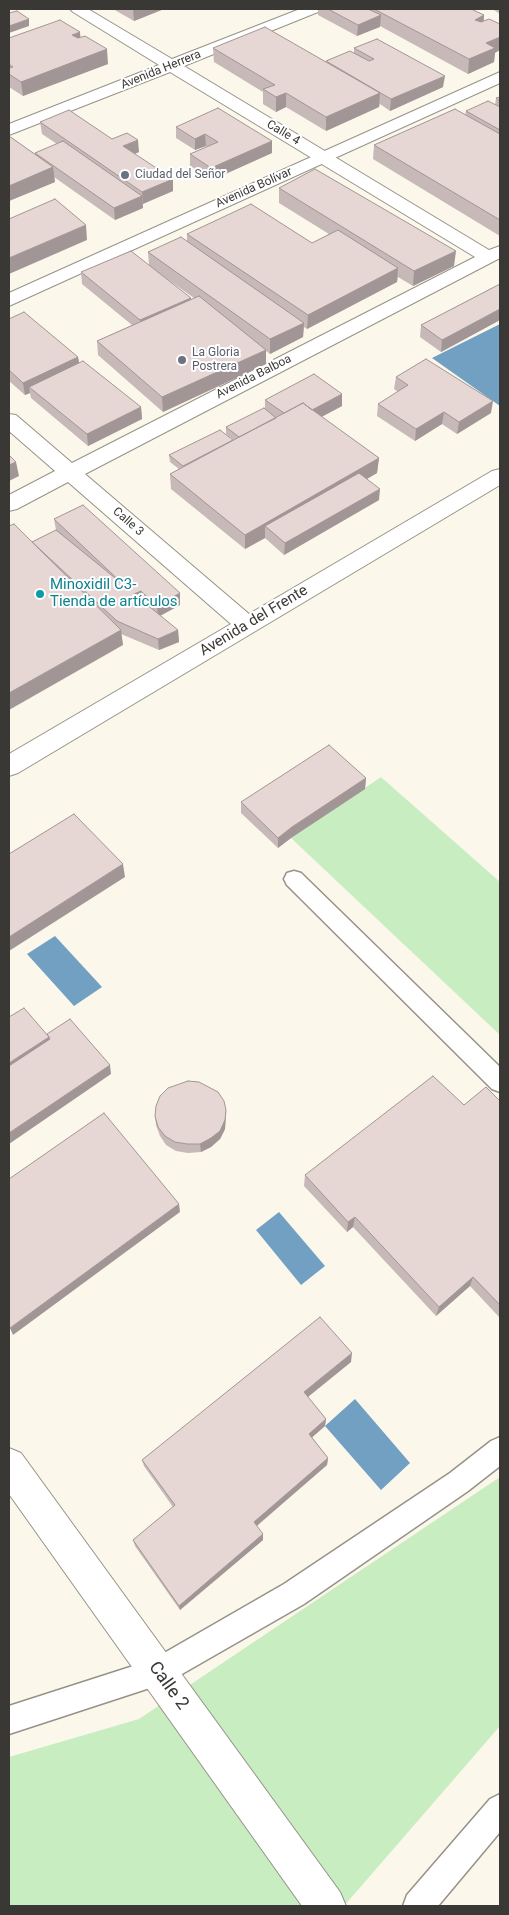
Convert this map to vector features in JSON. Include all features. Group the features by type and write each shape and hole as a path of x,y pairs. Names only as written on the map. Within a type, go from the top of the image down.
{"street":[{"name":"Calle 4","path":"78,9 323,157 494,254"},
{"name":"Avenida Herrera","path":"9,130 313,9"},
{"name":"Avenida Bolívar","path":"9,300 500,77"},
{"name":"Avenida Balboa","path":"9,504 494,254"},
{"name":"Calle 3","path":"9,420 247,625"},
{"name":"Avenida del Frente","path":"9,766 500,476"},
{"name":"Calle 2","path":"9,1465 326,1906"}],"lane":[{"path":"294,878 500,1082"},
{"path":"9,1720 158,1672 294,1594 459,1482 500,1450"},
{"path":"418,1906 500,1809"}],"green space":[{"path":"381,777 500,882 500,1035 291,838"},
{"path":"500,1477 500,1726 344,1906 9,1906 9,1757 139,1719"}],"water":[{"path":"500,324 500,406 432,358"},
{"path":"55,936 102,987 74,1006 27,954"},
{"path":"279,1212 325,1266 301,1285 256,1230"},
{"path":"355,1399 410,1463 381,1490 325,1426"}],"building":[{"path":"328,9 368,9 381,15 358,25"},
{"path":"374,9 471,9 484,15 475,20 481,22 489,19 500,24 500,37 486,43 495,48 469,59"},
{"path":"17,11 29,19 9,26 9,13"},
{"path":"60,20 80,32 72,35 78,38 85,36 107,49 21,82 9,74 9,68 13,67 9,64 9,38"},
{"path":"265,27 380,93 326,117 286,93 276,97 263,89 275,85 213,48"},
{"path":"377,39 445,76 391,99 326,61 350,51 369,61 374,59 354,48"},
{"path":"488,101 500,107 500,130 466,111"},
{"path":"218,108 272,141 211,168 190,154 218,142 205,134 195,139 176,127"},
{"path":"455,109 500,134 500,220 374,145"},
{"path":"69,110 112,139 127,133 138,140 123,146 173,179 142,192 40,122"},
{"path":"9,136 53,167 9,186"},
{"path":"63,141 142,196 114,208 35,153"},
{"path":"315,169 456,251 414,271 279,188"},
{"path":"55,199 86,225 9,258 9,219"},
{"path":"251,204 312,243 338,230 398,268 308,315 187,234"},
{"path":"181,237 304,323 270,339 148,252"},
{"path":"131,251 191,298 140,320 81,272"},
{"path":"500,284 500,309 442,340 421,325"},
{"name":"La Gloria Postrera","path":"199,296 266,350 162,397 97,341"},
{"path":"24,312 78,357 23,383 9,370 9,319"},
{"path":"426,359 493,401 459,422 444,412 416,429 378,404 408,385 396,377"},
{"path":"83,361 141,407 87,434 29,387"},
{"path":"314,374 342,394 312,410 303,403 284,413 265,400"},
{"path":"303,403 379,458 245,535 170,474"},
{"path":"264,408 276,418 239,437 226,427"},
{"path":"220,430 233,440 183,466 169,455"},
{"path":"9,455 16,462 9,465"},
{"path":"359,473 380,489 285,543 265,526"},
{"path":"83,505 180,593 157,606 141,591 134,594 178,630 158,639 117,621 32,542 56,530 125,586 54,519"},
{"name":"Minoxidil C3- Tienda de artículos","path":"14,524 121,630 9,693 9,526"},
{"path":"329,745 366,778 278,838 241,802"},
{"path":"74,814 123,864 9,937 9,854"},
{"path":"24,1008 49,1037 9,1063 9,1017"},
{"path":"70,1019 110,1065 9,1133 9,1066 50,1039 47,1034"},
{"path":"433,1076 464,1105 486,1087 500,1101 500,1305 473,1277 439,1307 355,1217 348,1222 305,1175"},
{"path":"188,1081 199,1082 218,1092 224,1101 226,1110 225,1120 220,1131 200,1144 175,1142 165,1136 158,1127 155,1116 160,1096 168,1088"},
{"path":"104,1113 179,1204 10,1328 9,1179"},
{"path":"320,1317 352,1353 304,1392 326,1419 309,1434 328,1458 254,1522 263,1534 179,1606 133,1540 175,1505 142,1460"}],"place":[{"name":"Ciudad del Señor","path":"125,175"},
{"name":"La Gloria Postrera","path":"182,360"},
{"name":"Minoxidil C3- Tienda de artículos","path":"40,594"}]}
